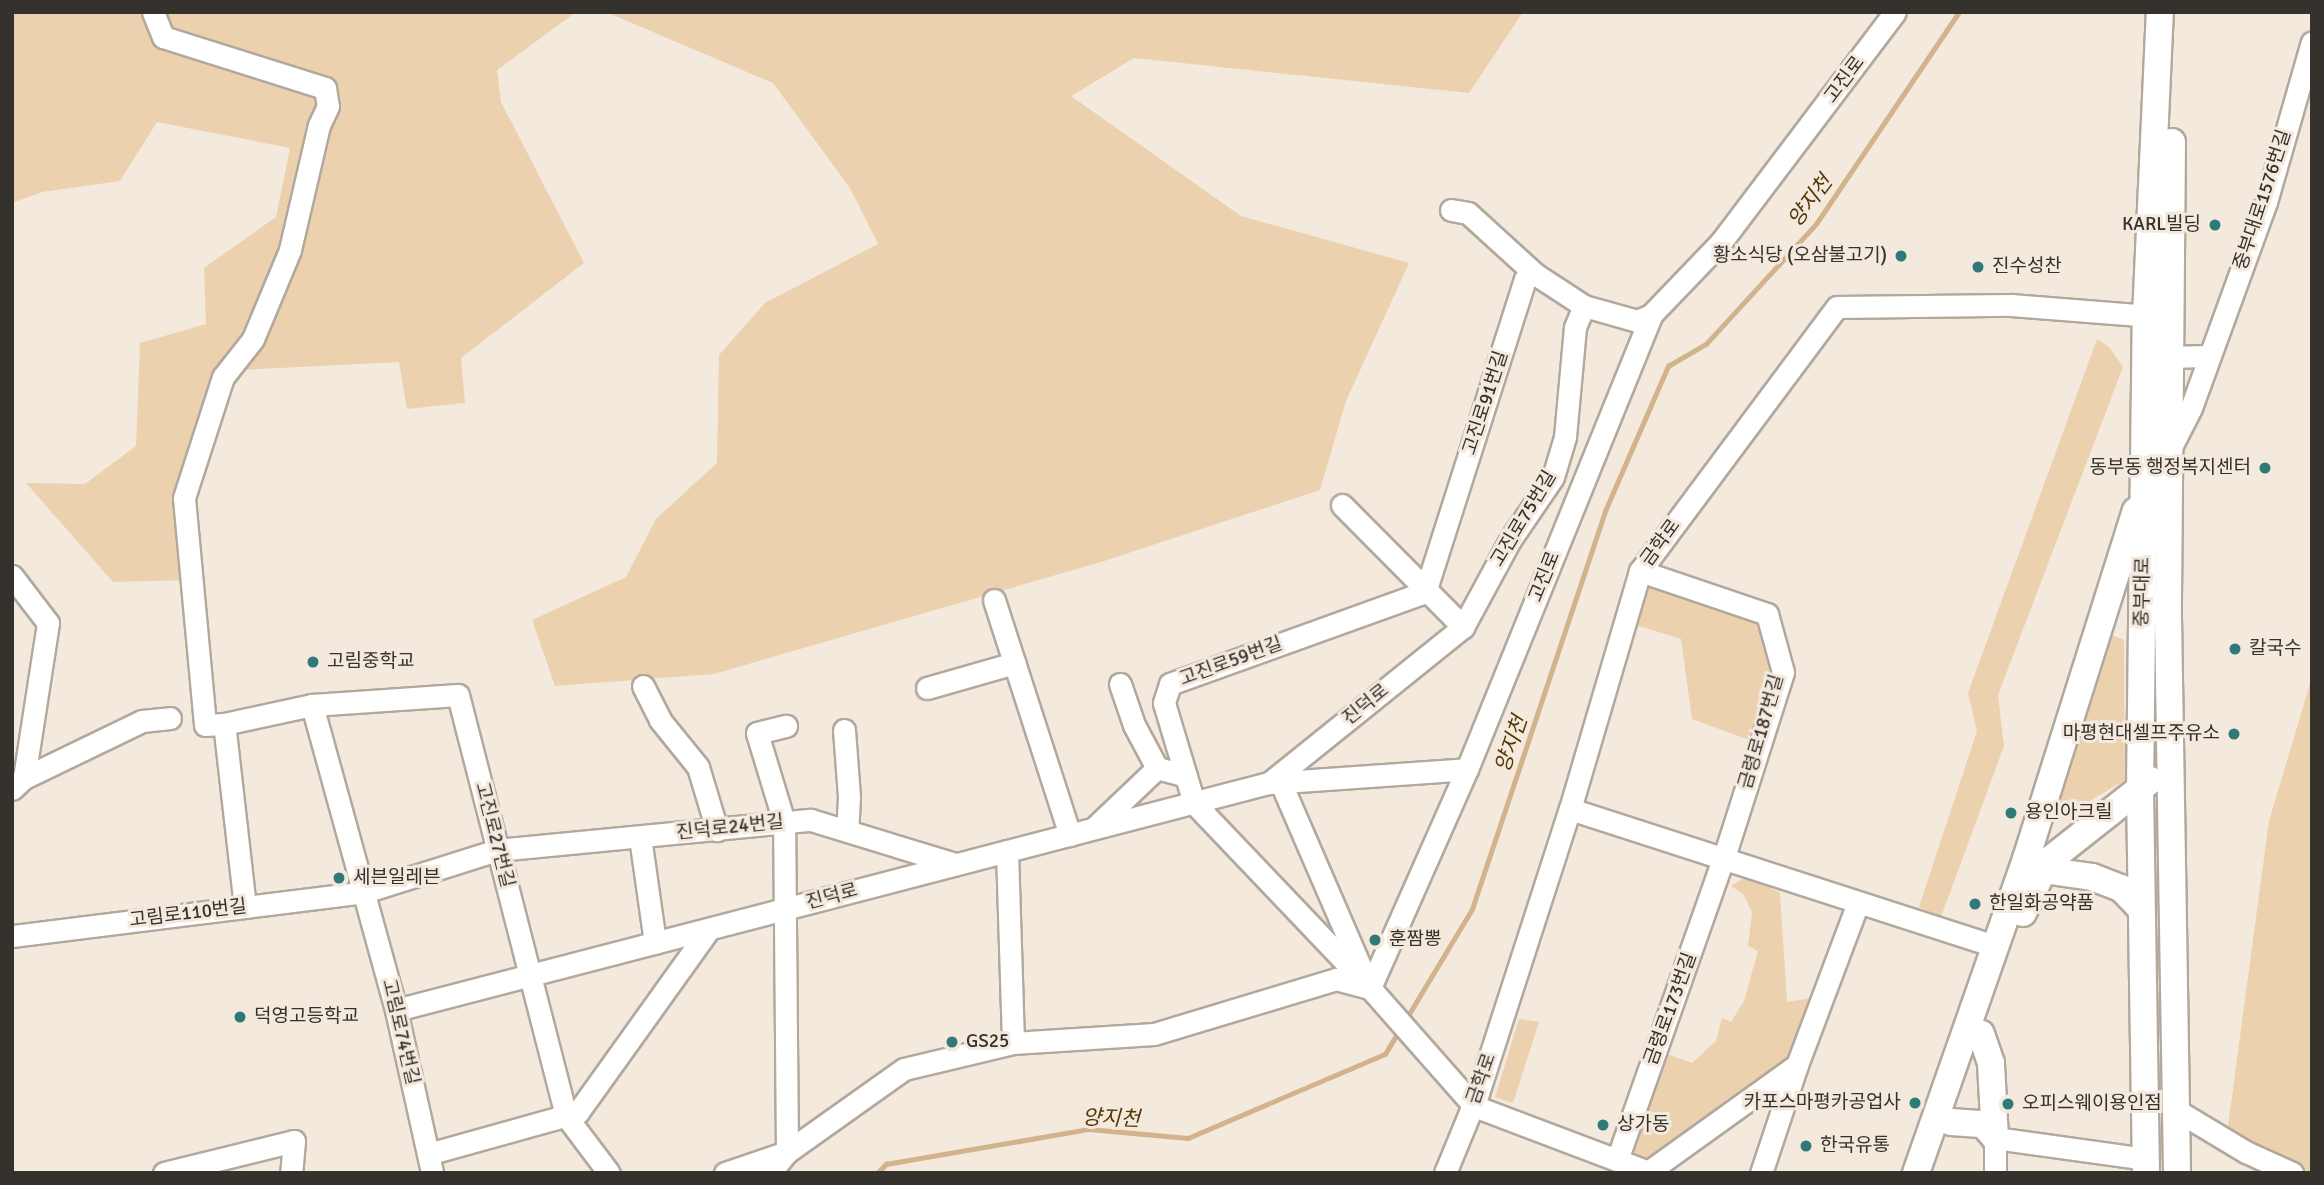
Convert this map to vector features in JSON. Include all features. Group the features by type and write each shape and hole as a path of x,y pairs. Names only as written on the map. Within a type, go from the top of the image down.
{"main road":[{"name":"중부대로","path":"2160,12 2157,317 2167,357 2169,767 2177,1173"},
{"name":"중부대로","path":"2146,1166 2140,788 2148,476 2176,12"},
{"path":"1916,1173 1996,946 2148,476"},
{"path":"1934,1173 1981,1034 2039,878 2076,834 2169,767"},
{"path":"2039,878 2123,901 2141,909"},
{"path":"1981,1034 1991,1063 1995,1138"},
{"path":"1951,1122 1983,1124 1995,1138"}],"street":[{"path":"153,12 163,37 325,88 328,106 319,125 290,250 253,339 223,377 184,498 205,725 223,724 312,705"},
{"name":"고진로","path":"1374,993 1651,315 1721,242 1895,12"},
{"name":"중부대로1576번길","path":"2168,454 2191,408 2266,202 2312,42"},
{"path":"1451,210 1468,213 1535,274 1584,306 1637,321 1651,315"},
{"name":"고진로91번길","path":"1425,592 1525,279 1535,274"},
{"name":"금학로","path":"1445,1173 1467,1099 1570,809 1640,571 1837,307 2011,305 2157,317"},
{"name":"고진로75번길","path":"1463,627 1510,540 1552,477 1565,437 1575,327 1584,306"},
{"path":"2167,357 2208,356"},
{"path":"1342,505 1425,592 1463,627"},
{"name":"금령로187번길","path":"1640,571 1767,614 1783,672 1724,857"},
{"path":"12,576 48,623 18,783"},
{"name":"고진로59번길","path":"1425,592 1170,684 1164,703 1194,803 1374,993 1467,1099"},
{"path":"995,600 1070,835"},
{"name":"진덕로","path":"1274,782 1463,627"},
{"path":"927,688 1015,663"},
{"path":"1120,684 1134,725 1157,768 1186,776"},
{"path":"643,687 660,720 698,767 717,830"},
{"name":"고진로27번길","path":"312,705 458,695 566,1116"},
{"name":"고림로74번길","path":"312,705 396,1010 430,1163"},
{"path":"18,783 142,721 170,718"},
{"path":"223,724 244,907"},
{"path":"786,726 757,733 784,822 787,1152"},
{"path":"844,730 849,797 846,831"},
{"path":"1093,829 1157,768"},
{"name":"진덕로","path":"396,1010 1274,782 1467,769"},
{"path":"1274,782 1374,993"},
{"path":"1570,809 1996,946"},
{"name":"진덕로24번길","path":"497,850 811,820 957,864"},
{"path":"640,837 655,943"},
{"path":"364,892 497,850"},
{"path":"1007,851 1013,1043"},
{"name":"금령로173번길","path":"1617,1160 1724,857"},
{"name":"고림로110번길","path":"12,936 364,892"},
{"path":"1761,1173 1797,1065 1858,902"},
{"path":"430,1163 578,1112 709,929"},
{"path":"770,1173 787,1152 904,1069 1013,1043 1154,1034 1336,979 1374,993"},
{"path":"1467,1099 1649,1172 1797,1065"},
{"path":"2176,1110 2246,1152 2292,1173"},
{"path":"566,1116 609,1173"},
{"path":"1995,1173 1995,1138 2146,1166"},
{"path":"164,1173 295,1141 292,1173"},
{"path":"725,1173 787,1152"}],"shaded area":[{"path":"12,12 576,12 497,70 501,102 584,263 461,358 465,403 407,409 399,362 220,371 181,498 191,580 113,582 26,483 85,484 136,446 140,343 206,324 204,268 276,217 290,148 157,122 120,181 42,192 12,203"},
{"path":"606,12 1523,12 1469,93 1134,58 1071,96 1241,216 1409,263 1346,401 1320,490 1101,562 714,674 555,686 532,620 626,577 656,519 717,463 719,355 765,303 878,244 850,188 773,83"},
{"path":"2097,339 2109,347 2123,367 1998,695 2004,746 1941,917 1919,907 1977,731 1968,693"},
{"path":"1640,571 1767,614 1783,672 1760,744 1692,719 1681,639 1626,622"},
{"path":"2110,634 2124,640 2125,780 2043,829"},
{"path":"2312,677 2312,1173 2294,1173 2226,1141 2269,821"},
{"path":"1748,876 1780,893 1787,1002 1823,996 1797,1065 1648,1172 1617,1160 1656,1050 1692,1063 1716,1041 1722,1018 1731,1022 1744,1001 1758,951 1748,946 1752,912 1743,894 1731,886"},
{"path":"1519,1019 1539,1022 1513,1103 1495,1097"}],"waterway":[{"name":"양지천","path":"1406,1019 1472,909 1605,511 1668,366 1706,344 1816,224 1959,12"},
{"name":"양지천","path":"877,1173 886,1164 1089,1129 1188,1138 1385,1054 1400,1029"}],"place":[{"name":"KARL빌딩","path":"2215,225"},
{"name":"황소식당 (오삼불고기)","path":"1901,256"},
{"name":"진수성찬","path":"1978,267"},
{"name":"동부동 행정복지센터","path":"2265,468"},
{"name":"칼국수","path":"2235,649"},
{"name":"고림중학교","path":"313,662"},
{"name":"마평현대셀프주유소","path":"2234,734"},
{"name":"용인아크릴","path":"2011,813"},
{"name":"세븐일레븐","path":"339,878"},
{"name":"한일화공약품","path":"1975,904"},
{"name":"훈짬뽕","path":"1375,940"},
{"name":"덕영고등학교","path":"240,1017"},
{"name":"GS25","path":"952,1042"},
{"name":"카포스마평카공업사","path":"1915,1103"},
{"name":"오피스웨이용인점","path":"2008,1104"},
{"name":"상가동","path":"1603,1125"},
{"name":"한국유통","path":"1806,1146"}]}
